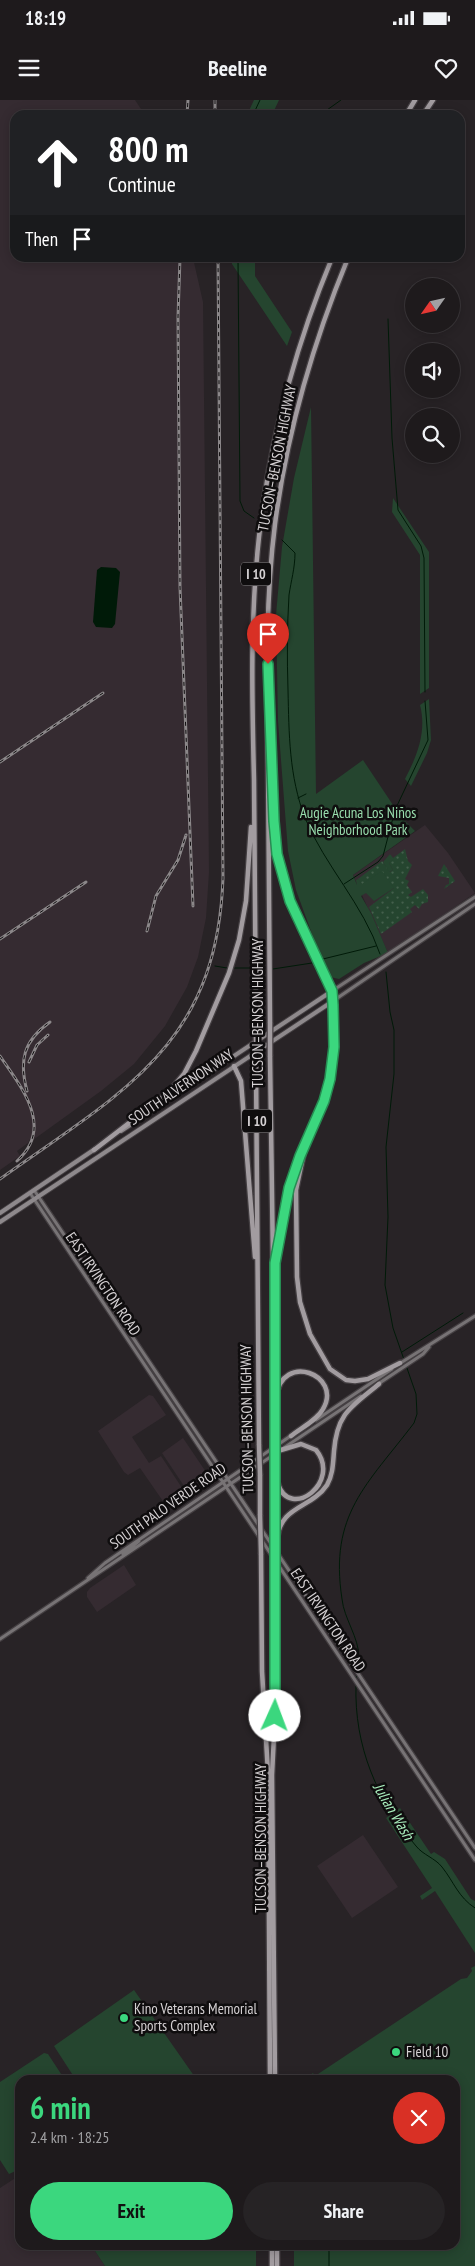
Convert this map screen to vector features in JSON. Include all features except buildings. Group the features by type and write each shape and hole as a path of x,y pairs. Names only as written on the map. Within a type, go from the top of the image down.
{"highway":[{"name":"TUCSON–BENSON HIGHWAY","path":"270,2075 268,1773 262,1671 259,1445 252,654 256,563 272,455 302,339 331,262"},
{"name":"TUCSON–BENSON HIGHWAY","path":"275,2075 272,1775 276,1696 276,1539 267,644 270,580 277,513 291,436 306,375 347,262"},
{"path":"267,644 277,854 292,906 332,991 334,1047 330,1079 324,1101 289,1188 277,1243 274,1276 274,1364"},
{"path":"94,1150 168,1093 184,1074 196,1052 229,973 241,934 247,891 254,793"},
{"path":"234,1066 241,1080 255,1257 258,1267"},
{"path":"308,1138 298,1176 296,1208 298,1290 308,1330 328,1366 335,1374 346,1380 368,1379 402,1366"},
{"path":"274,1426 277,1394 282,1380 296,1372 306,1372 315,1375 323,1382 326,1390 325,1406 318,1415 291,1436"},
{"path":"276,1539 285,1518 321,1492 328,1482 332,1472 336,1430 342,1417 353,1405 379,1384"},
{"path":"275,1465 278,1484 288,1496 296,1498 306,1497 318,1487 322,1466 321,1458 316,1450 301,1444 281,1450"},
{"path":"272,2250 272,2266"},
{"path":"277,2250 277,2266"}],"main road":[{"name":"SOUTH ALVERNON WAY","path":"0,1213 475,897"},
{"name":"SOUTH ALVERNON WAY","path":"0,1222 333,1001 475,904"},
{"name":"EAST IRVINGTON ROAD","path":"34,1190 475,1848"},
{"name":"EAST IRVINGTON ROAD","path":"30,1193 475,1860"},
{"name":"SOUTH PALO VERDE ROAD","path":"73,1589 227,1478 414,1360 429,1347 475,1316"},
{"name":"SOUTH PALO VERDE ROAD","path":"0,1638 226,1488 379,1384 402,1366 411,1356 429,1347"},
{"path":"121,1558 143,1537"}],"shaded area":[{"path":"0,100 135,100 142,110 10,110 10,262 194,262 203,302 209,872 206,918 198,957 187,987 165,1026 134,1064 101,1091 33,1140 30,1139 28,1143 17,1151 20,1156 0,1170"},
{"path":"101,567 116,568 120,572 115,624 112,628 96,627 93,622 97,570"},
{"path":"425,825 448,853 475,893 388,953 353,875"},
{"path":"149,1395 153,1396 166,1415 132,1437 149,1463 161,1456 186,1494 167,1507 140,1468 128,1475 124,1472 98,1431"},
{"path":"183,1438 206,1472 203,1481 188,1492 162,1453"},
{"path":"124,1565 136,1585 97,1612 87,1597 87,1592"},
{"path":"363,1835 398,1887 352,1918 317,1866"},
{"path":"15,2178 15,2250 94,2250 105,2266 0,2266 0,2188"}],"green space":[{"path":"254,100 279,100 274,110 249,110"},
{"path":"232,262 255,262 255,276 292,332 287,346"},
{"name":"Augie Acuna Los Niños Neighborhood Park","path":"311,407 316,794 363,760 401,817 415,831 353,875 357,885 356,880 358,879 362,884 382,871 394,888 374,901 366,893 361,896 371,913 388,953 364,963 339,979 330,977 296,890 288,851 278,721 276,615 282,547 294,478"},
{"path":"393,498 429,552 429,688 420,694 420,555 392,512"},
{"path":"429,699 431,740 427,753 411,786 405,779 420,744 422,715 420,705"},
{"path":"405,849 408,861 412,865 405,879 409,881 407,885 412,892 408,895 411,897 423,889 428,895 428,902 422,904 419,909 415,905 410,909 412,912 381,934 369,907 394,888 362,885 358,879 382,861 390,872 393,870 389,863"},
{"path":"390,854 394,859 389,863 393,870 389,872 383,862"},
{"path":"444,864 455,881 444,889 449,884 449,878 438,876"},
{"path":"400,1808 431,1854 434,1852 445,1859 471,1899 475,1901 475,1953 435,1891 422,1900 420,1896 432,1888 386,1818"},
{"path":"475,1966 475,2266 294,2266 294,2250 460,2250 460,2075 317,2075 461,1979 467,1978 472,1971 471,1968"},
{"name":"Kino Veterans Memorial Sports Complex","path":"134,1990 194,2075 73,2075 54,2046"},
{"path":"44,2053 48,2054 62,2075 15,2075 15,2171 9,2174 0,2160 0,2082"},
{"path":"94,2250 256,2250 256,2266 105,2266"}],"waterway":[{"path":"255,110 260,100"},
{"path":"327,110 341,100"},
{"path":"238,262 240,501 244,511 254,518"},
{"path":"388,319 392,438 398,510 421,546 424,558 425,692"},
{"path":"282,540 295,553 289,595 287,654 290,739 296,786 305,818 313,836 364,918 380,954"},
{"path":"344,884 378,862 383,856 395,810 428,740 425,701"},
{"path":"298,798 306,794"},
{"path":"323,959 376,946"},
{"path":"273,969 312,963"},
{"path":"215,966 227,968"},
{"path":"235,968 252,968"},
{"path":"357,1669 359,1658 357,1643 342,1599 339,1570 341,1544 347,1522 356,1502 367,1484 414,1423 417,1414 416,1394 393,1328 385,1285 388,1217 386,1147 394,1074 394,1030 390,1012 386,972"},
{"path":"402,1352 463,1313"},
{"path":"356,1681 357,1673"},
{"name":"Julian Wash","path":"356,1685 356,1708 359,1729 364,1751 379,1791 402,1828 416,1846 439,1864 460,1894 475,1908"},
{"path":"329,2250 329,2266"}],"railway":[{"path":"187,110 188,100"},
{"path":"215,100 215,110"},
{"path":"180,262 178,317 180,587 193,906"},
{"path":"0,1179 123,1090 155,1059 182,1024 203,984 217,936 223,878 218,262"},
{"path":"0,762 103,693"},
{"path":"147,931 156,896 178,860 186,835"},
{"path":"0,939 86,882"},
{"path":"27,1091 23,1070 25,1052 34,1037 50,1022"},
{"path":"29,1062 37,1045 48,1035"},
{"path":"0,1056 25,1094 31,1107 34,1121 33,1135 28,1148 17,1161"}],"place":[{"name":"Kino Veterans Memorial Sports Complex","path":"124,2018"},
{"name":"Field 10","path":"396,2052"}],"route":[{"path":"268,664 277,854 284,884 292,906 332,993 334,1046 330,1079 325,1096 289,1188 279,1233 275,1263 275,1716"}]}
